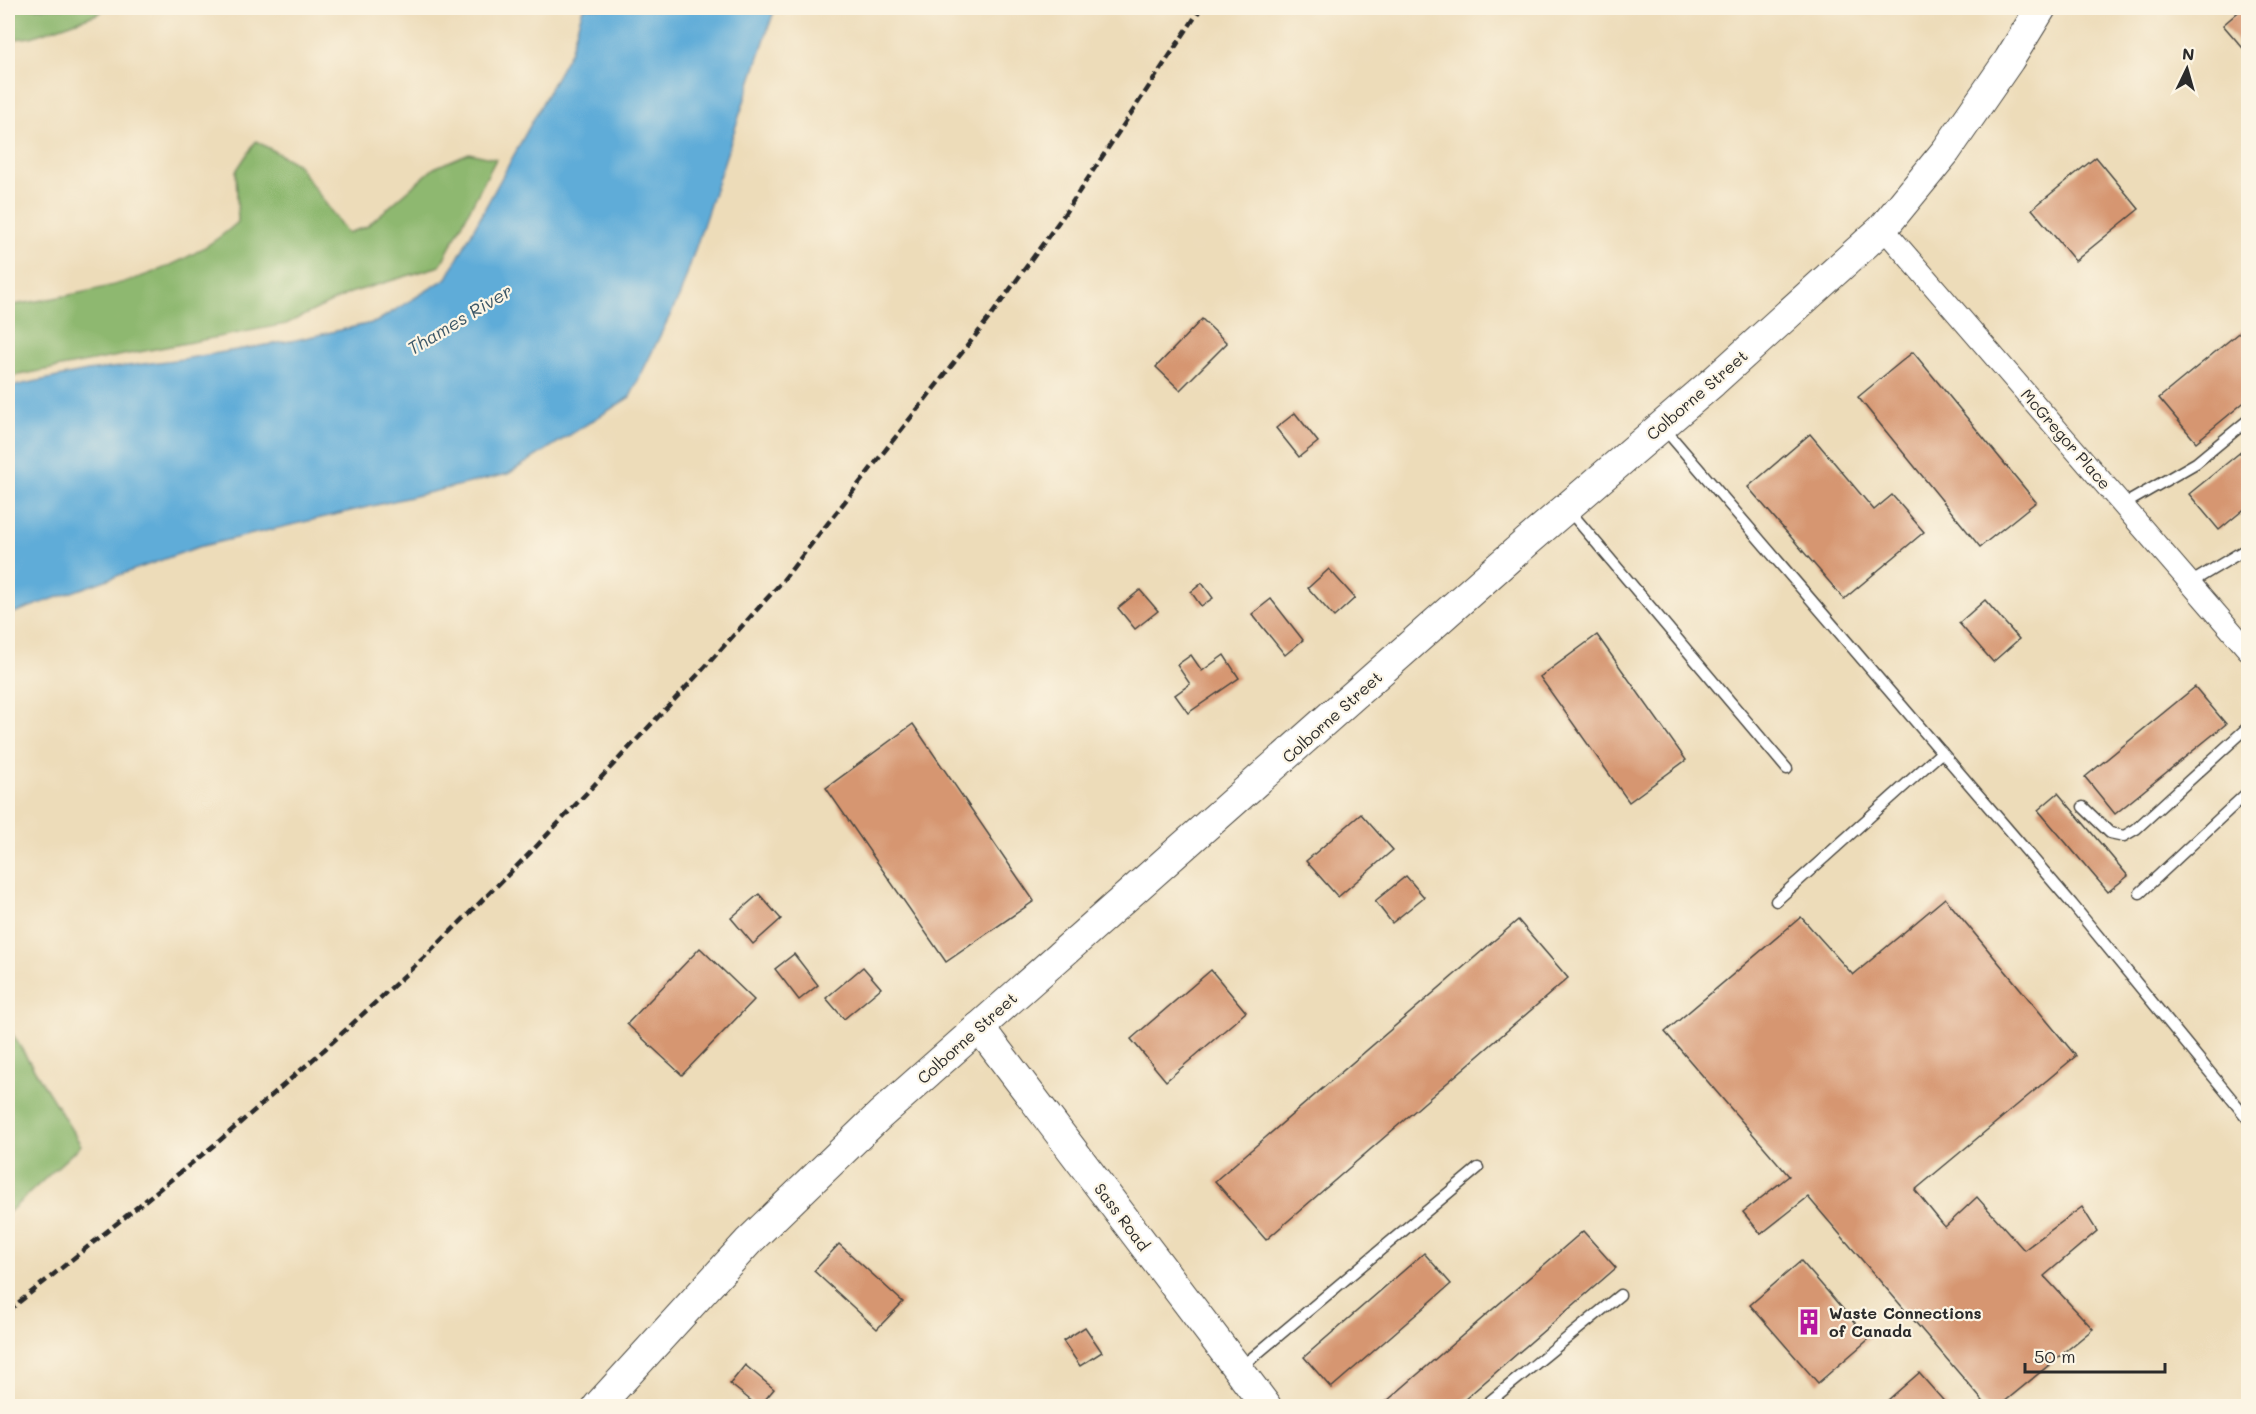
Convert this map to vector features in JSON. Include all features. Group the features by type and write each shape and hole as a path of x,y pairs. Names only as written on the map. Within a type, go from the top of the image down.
{"street":[{"name":"Colborne Street","path":"598,1407 748,1242 880,1115 1662,426 1883,228 1946,151 2009,60 2041,8"},
{"name":"McGregor Place","path":"1883,228 2248,650"},
{"name":"Sass Road","path":"979,1027 1266,1407"}],"lane":[{"path":"2123,506 2196,463 2248,420"},
{"path":"1662,426 2072,904 2248,1119"},
{"path":"1567,508 1787,769"},
{"path":"2190,583 2248,548"},
{"path":"2083,807 2110,833 2124,836 2136,829 2248,727"},
{"path":"1776,902 1942,752"},
{"path":"2140,893 2248,792"},
{"path":"1238,1370 1478,1167"},
{"path":"1484,1407 1620,1294"}],"green space":[{"path":"8,8 104,8 100,13 31,37 8,40"},
{"path":"256,141 297,164 347,233 366,227 434,168 469,153 496,159 440,266 350,293 286,324 8,377 8,306 99,289 129,280 186,258 213,242 238,222 236,171"},
{"path":"8,1027 81,1145 8,1213"}],"water":[{"name":"Thames River","path":"583,8 775,8 680,295 630,397 508,474 198,547 8,615 8,387 87,371 183,359 296,340 376,322 447,278 570,52"}],"building":[{"path":"2243,8 2248,8 2248,54 2223,25"},
{"path":"2096,157 2139,209 2075,261 2032,209"},
{"path":"1202,319 1227,343 1180,390 1156,367"},
{"path":"2248,325 2248,399 2196,442 2159,398"},
{"path":"1913,352 2036,502 1980,547 1858,397"},
{"path":"1295,413 1318,442 1299,457 1276,428"},
{"path":"1810,434 1874,510 1892,495 1924,532 1844,599 1748,487"},
{"path":"2248,446 2248,506 2219,530 2189,494"},
{"path":"1329,569 1355,598 1334,617 1308,588"},
{"path":"1202,583 1213,598 1201,606 1191,592"},
{"path":"1140,590 1158,611 1135,629 1118,608"},
{"path":"1271,599 1303,640 1285,655 1252,614"},
{"path":"1985,600 2019,639 1993,662 1959,623"},
{"path":"1597,635 1686,760 1629,802 1540,677"},
{"path":"1191,655 1202,671 1224,655 1239,678 1188,713 1175,695 1190,684 1177,665"},
{"path":"2195,687 2226,724 2115,814 2085,777"},
{"path":"913,724 1034,901 946,962 826,788"},
{"path":"2058,793 2128,876 2108,892 2038,810"},
{"path":"1361,814 1393,850 1338,897 1306,861"},
{"path":"1406,876 1424,897 1392,923 1375,901"},
{"path":"759,894 781,919 753,944 731,918"},
{"path":"1945,898 2076,1056 1915,1190 1945,1227 1977,1197 2024,1250 2082,1207 2097,1231 2044,1276 2093,1329 1998,1407 1988,1407 1808,1197 1761,1234 1743,1212 1789,1176 1665,1032 1801,917 1853,975"},
{"path":"1518,920 1568,978 1266,1240 1215,1181"},
{"path":"700,948 754,1000 682,1075 627,1024"},
{"path":"794,954 818,985 799,1000 775,969"},
{"path":"863,967 881,988 844,1019 826,998"},
{"path":"1211,970 1246,1012 1166,1081 1131,1039"},
{"path":"1583,1231 1616,1268 1456,1407 1380,1407"},
{"path":"839,1244 903,1302 877,1329 814,1271"},
{"path":"1424,1253 1451,1284 1331,1388 1304,1357"},
{"name":"Waste Connections of Canada","path":"1801,1261 1869,1339 1818,1383 1750,1305"},
{"path":"1085,1327 1102,1352 1080,1366 1063,1341"},
{"path":"745,1365 774,1389 759,1407 730,1384"},
{"path":"1919,1373 1949,1407 1880,1407"}],"railway":[{"path":"8,1311 218,1142 325,1049 431,951 532,851 705,667 780,584 990,317 1063,216 1201,8"}],"place":[{"name":"Waste Connections of Canada","path":"1809,1322"}]}
